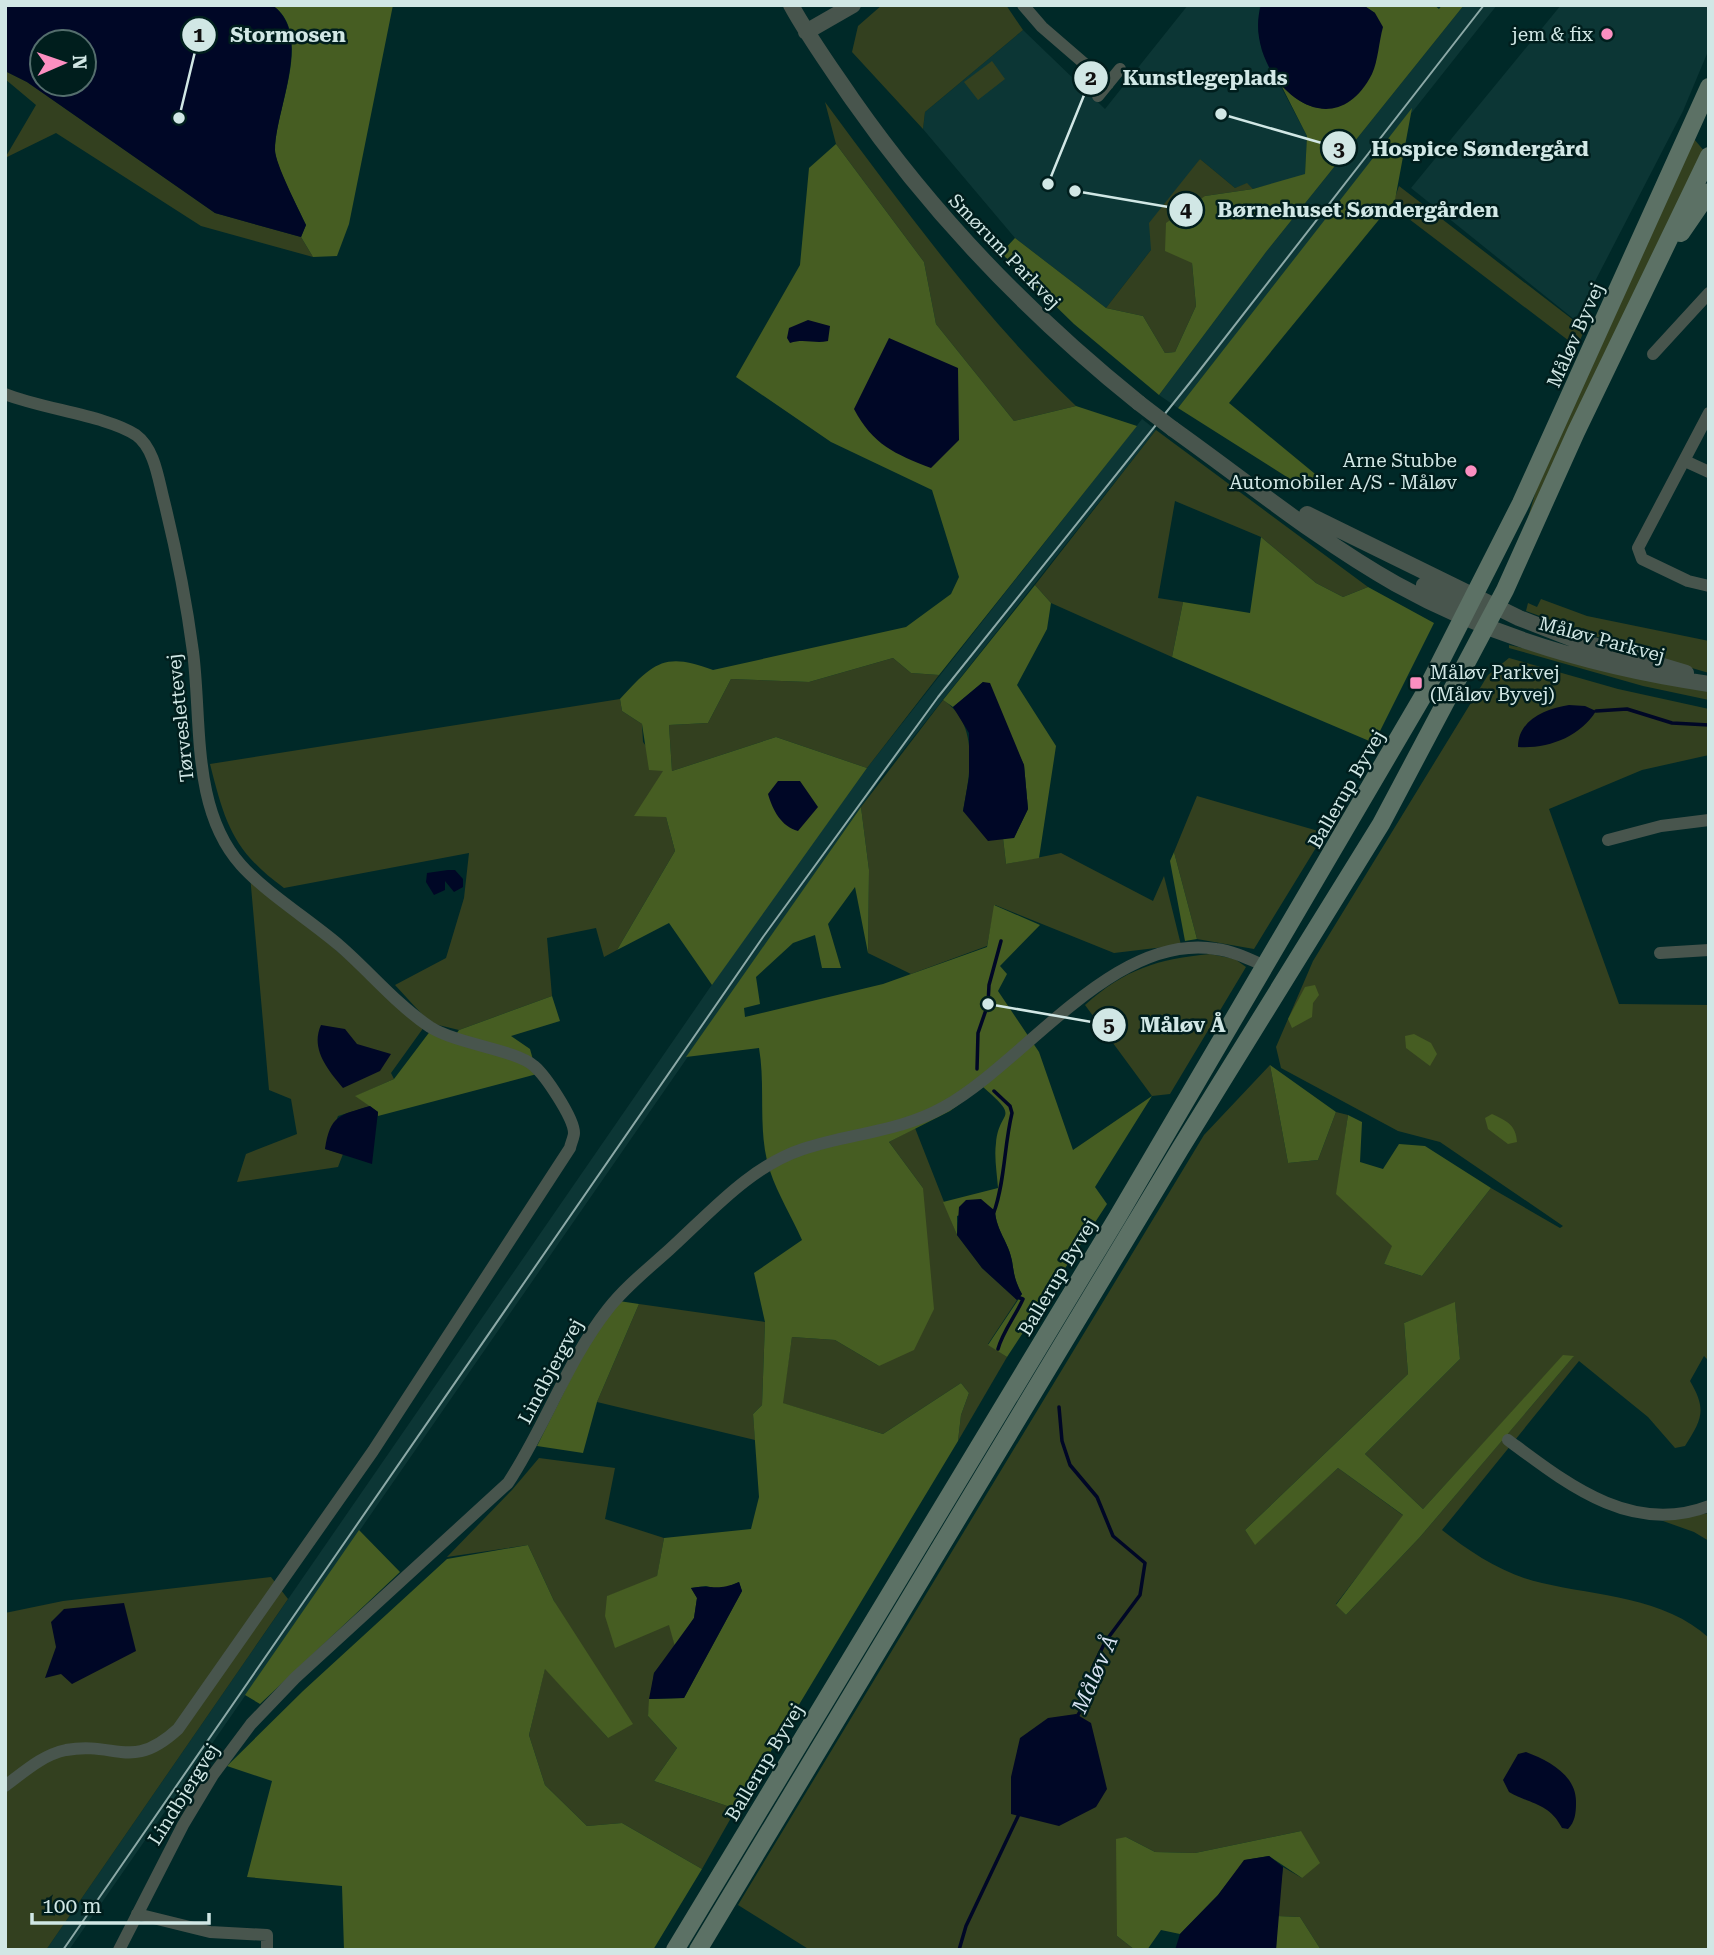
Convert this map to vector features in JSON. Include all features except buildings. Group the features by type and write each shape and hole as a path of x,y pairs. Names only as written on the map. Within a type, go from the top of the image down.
{"main road":[{"name":"Måløv Byvej","path":"1470,608 1586,362 1709,87"},
{"path":"1496,608 1709,156"},
{"path":"1653,273 1709,192"},
{"name":"Ballerup Byvej","path":"675,1950 1124,1208 1362,804 1470,608"},
{"name":"Ballerup Byvej","path":"698,1950 1186,1137 1381,824 1496,608"}],"street":[{"name":"Smørum Parkvej","path":"791,5 806,32 894,157 946,222 1073,350 1173,429 1354,558 1397,585 1470,608"},
{"path":"806,32 853,5"},
{"path":"1023,5 1042,27 1108,84"},
{"path":"1098,96 1120,69"},
{"path":"1653,354 1709,293"},
{"name":"Tørveslettevej","path":"5,394 30,404 123,429 138,437 147,448 156,468 182,574 204,776 222,833 241,865 339,945 429,1026 452,1038 531,1063 544,1076 570,1118 574,1132 570,1148 437,1354 178,1729 147,1752 131,1754 84,1748 62,1751 40,1760 5,1786"},
{"path":"1709,413 1639,548 1642,559 1688,580 1709,586"},
{"path":"1685,461 1709,472"},
{"name":"Smørum Parkvej","path":"1241,477 1470,608"},
{"name":"Måløv Parkvej","path":"1470,608 1496,608 1573,639 1709,682"},
{"name":"Måløv Parkvej","path":"1470,608 1486,627 1617,668 1709,682"},
{"path":"1608,840 1661,826 1709,820"},
{"name":"Lindbjergvej","path":"119,1950 207,1785 251,1724 295,1678 508,1483 531,1448 600,1318 614,1300 738,1188 766,1165 784,1156 889,1130 943,1108 983,1082 1103,981 1154,956 1188,949 1213,948 1238,954 1265,966"},
{"path":"1660,953 1709,950"},
{"path":"1508,1440 1570,1486 1601,1503 1656,1513 1681,1513 1709,1506"},
{"path":"137,1914 211,1932 267,1935 267,1950"}],"shaded area":[{"path":"5,5 272,5 284,18 290,34 291,53 275,150 283,175 306,225 301,237 215,213 50,98 98,98 98,28 28,28 27,82 5,71"},
{"path":"1188,5 1260,5 1258,29 1262,51 1307,136 1305,175 1253,189 1247,184 1235,188 1200,159 1151,250 1106,308 1015,238 923,129 925,112 1023,30 1105,109"},
{"path":"1261,5 1363,5 1375,13 1383,27 1376,63 1372,74 1354,98 1333,108 1312,107 1292,96 1276,78 1264,55 1258,30"},
{"path":"1464,5 1497,5 1178,408 1159,395 1266,252"},
{"path":"1561,5 1709,5 1709,49 1683,111 1575,320 1411,188"},
{"path":"808,320 830,326 828,341 790,343 787,338 789,328"},
{"path":"889,338 958,368 959,440 931,468 886,447 869,431 854,409"},
{"path":"1142,419 1156,430 881,778 69,1950 46,1950 751,928 867,768"},
{"path":"983,682 990,683 1024,765 1028,809 1014,838 988,841 963,811 969,777 969,733 953,707"},
{"path":"1569,705 1585,706 1596,711 1581,728 1562,740 1541,746 1518,747 1523,730 1534,717"},
{"path":"778,781 800,781 818,807 798,831 782,822 772,806 768,794"},
{"path":"455,870 463,879 463,887 454,892 445,881 445,890 434,895 426,882 427,873"},
{"path":"321,1025 345,1029 357,1044 391,1054 380,1071 343,1088 319,1051 318,1034"},
{"path":"370,1106 378,1112 372,1164 325,1149 330,1129 338,1118"},
{"path":"981,1199 995,1211 1022,1294 1017,1300 982,1268 957,1235 959,1207 966,1200"},
{"path":"739,1582 742,1591 684,1698 649,1699 654,1673 694,1618 697,1598 691,1588 725,1587"},
{"path":"124,1603 136,1651 72,1684 61,1674 45,1678 56,1647 51,1622 64,1609"},
{"path":"1076,1714 1091,1723 1107,1789 1096,1807 1059,1826 1011,1814 1011,1777 1020,1738 1048,1718"},
{"path":"1526,1752 1553,1765 1572,1785 1576,1810 1568,1829 1562,1828 1546,1809 1509,1792 1503,1780 1518,1754"},
{"path":"1269,1856 1283,1867 1276,1950 1175,1950 1180,1934 1218,1895 1244,1860"}],"green space":[{"path":"272,5 393,5 349,224 337,256 313,257 301,237 306,225 276,156 277,133 292,53 291,34 284,18"},
{"path":"882,5 1006,5 1023,30 925,112 923,129 852,52 858,26"},
{"path":"1363,5 1434,5 1439,9 1442,5 1464,5 1266,252 1159,395 1074,324 1001,253 1015,238 1106,308 1143,316 1165,353 1175,352 1196,306 1192,263 1165,251 1166,223 1205,196 1253,189 1305,174 1307,136 1281,85 1308,105 1324,108 1341,105 1375,13"},
{"path":"992,61 1005,79 978,100 964,82"},
{"path":"5,71 27,82 28,98 50,98 215,213 301,237 313,257 201,226 56,133 5,158 36,105 5,79"},
{"path":"825,102 975,298 1076,406 1014,421 936,324 924,262 836,144"},
{"path":"1412,108 1395,200 1229,403 1320,478 1309,491 1178,408"},
{"path":"1694,139 1705,152 1527,521 1537,487"},
{"path":"836,144 924,262 936,324 1014,421 1076,406 1137,426 939,675 911,673 893,658 809,682 731,679 708,723 669,725 672,771 776,737 867,768 712,985 669,923 617,950 675,851 666,817 634,816 663,771 649,770 642,724 622,711 620,699 642,676 661,664 683,662 713,670 906,627 951,594 959,577 932,490 831,442 736,377 800,265 809,168"},
{"path":"1200,159 1235,188 1247,183 1253,189 1205,196 1192,263 1196,306 1175,352 1165,353 1143,316 1106,308 1151,250 1149,223"},
{"path":"1399,186 1585,329 1577,347 1392,206"},
{"path":"1156,430 1368,587 1343,597 1316,583 1261,537 1175,501 1158,598 1183,602 1172,657 1051,603 1035,585"},
{"path":"1261,537 1316,583 1343,597 1368,587 1434,623 1374,743 1172,657 1183,602 1250,613"},
{"path":"1035,585 1051,603 1047,629 1017,685 1056,746 1039,858 1006,864 1003,838 1014,838 1028,809 1024,765 983,682 953,707 943,700"},
{"path":"1541,599 1587,616 1709,641 1709,673 1647,655 1526,611 1528,603 1537,607"},
{"path":"1509,645 1709,690 1709,700 1643,686 1509,648"},
{"path":"893,658 911,673 939,675 867,768 776,737 672,771 669,725 708,723 731,679 809,682"},
{"path":"1509,658 1618,689 1709,709 1709,755 1642,770 1549,809 1619,1004 1709,1005 1709,1361 1704,1356 1690,1381 1699,1400 1699,1421 1685,1446 1675,1448 1648,1417 1579,1361 1442,1530 1477,1555 1515,1575 1651,1606 1691,1624 1709,1638 1709,1950 1321,1950 1300,1917 1277,1916 1283,1867 1302,1878 1301,1831 1195,1853 1155,1852 1126,1837 1117,1936 1135,1950 810,1950 738,1905 1204,1135 1270,1065 1288,1163 1318,1160 1336,1112 1348,1115 1337,1193 1393,1246 1384,1264 1422,1276 1491,1188 1560,1228 1563,1226 1440,1142 1398,1131 1281,1068 1276,1047 1313,961 1488,675","holes":["1455,1303 1460,1359 1365,1454 1423,1509 1563,1356 1573,1357 1420,1537 1346,1615 1336,1604 1404,1516 1338,1468 1255,1544 1245,1530 1408,1374 1404,1323"]},
{"path":"620,699 622,711 642,724 643,742 664,770 666,817 675,851 617,950 604,957 596,928 547,938 552,996 459,1030 430,1023 395,985 446,958 464,898 469,853 284,888 242,848 227,819 210,764"},
{"path":"943,700 955,710 963,722 970,751 963,811 1003,838 1006,864 1061,853 1153,901 1164,876 1181,945 1114,953 995,905 987,946 911,974 868,953 869,870 861,807"},
{"path":"1197,796 1325,833 1254,949 1197,939 1174,852"},
{"path":"861,807 869,870 868,953 855,887 828,924 841,968 822,968 815,935 793,943 756,977 760,1004 744,1008 745,1017 883,984 987,947 994,905 1040,925 1000,966 1007,974 998,991 1039,1052 1073,1150 1152,1096 1095,1187 1107,1204 1007,1357 988,1345 1022,1294 995,1211 988,1206 957,1216 957,1235 943,1202 998,1188 995,1148 1005,1110 983,1087 950,1111 889,1142 923,1188 934,1309 914,1350 879,1366 835,1340 792,1337 783,1403 883,1434 961,1383 969,1393 961,1415 958,1441 736,1809 654,1781 677,1748 648,1716 649,1699 684,1698 742,1591 739,1582 720,1590 706,1586 691,1588 697,1598 694,1618 675,1647 669,1625 615,1648 605,1616 607,1596 657,1576 664,1538 751,1529 759,1497 753,1414 762,1405 765,1322 754,1273 802,1240 777,1189 766,1156 759,1048 686,1057"},
{"path":"1174,852 1197,939 1185,941 1170,861"},
{"path":"250,875 424,1027 391,1073 394,1079 356,1096 370,1106 338,1116 325,1149 343,1154 338,1167 237,1182 246,1154 297,1134 291,1099 269,1090"},
{"path":"1210,954 1235,959 1246,967 1170,1094 1152,1096 1085,1005 1128,974 1174,959"},
{"path":"1315,985 1319,995 1313,1003 1312,1017 1292,1028 1288,1019 1305,987"},
{"path":"552,996 560,1021 511,1036 530,1049 537,1074 378,1116 378,1112 355,1096 394,1079 431,1030 451,1041 459,1030"},
{"path":"1414,1034 1431,1043 1437,1054 1430,1066 1406,1048 1405,1036"},
{"path":"1270,1065 1336,1112 1318,1160 1288,1163"},
{"path":"1492,1114 1510,1124 1515,1131 1517,1142 1508,1144 1488,1129 1485,1118"},
{"path":"1348,1115 1362,1122 1360,1162 1383,1169 1399,1144 1425,1146 1491,1188 1422,1276 1384,1264 1392,1246 1336,1194"},
{"path":"915,1128 957,1235 982,1268 1017,1300 988,1344 1007,1357 958,1441 961,1415 969,1393 961,1383 883,1434 782,1403 792,1337 835,1340 879,1366 923,1188 889,1142"},
{"path":"619,1301 639,1304 597,1402 583,1453 537,1446 596,1328"},
{"path":"1455,1302 1460,1359 1365,1454 1423,1509 1563,1355 1574,1356 1420,1537 1346,1615 1336,1605 1403,1515 1338,1468 1255,1545 1245,1530 1408,1374 1404,1323"},
{"path":"639,1304 765,1322 762,1405 753,1414 755,1440 597,1402"},
{"path":"539,1458 615,1468 605,1519 664,1538 657,1577 608,1596 670,1625 675,1647 654,1673 648,1716 677,1748 654,1781 736,1809 702,1869 622,1823 587,1826 545,1785 529,1735 545,1668 608,1738 554,1601 528,1545 447,1557"},
{"path":"1709,1513 1709,1541 1694,1532 1663,1521"},
{"path":"359,1530 400,1572 260,1704 245,1695"},
{"path":"528,1545 554,1601 633,1724 608,1738 545,1669 529,1735 545,1785 587,1826 622,1823 702,1869 653,1950 344,1950 342,1886 247,1877 272,1781 227,1766 303,1691 447,1559"},
{"path":"271,1577 288,1599 46,1950 5,1950 5,1613 63,1601"},
{"path":"1301,1831 1320,1863 1302,1878 1269,1856 1245,1860 1218,1895 1180,1934 1161,1930 1147,1950 1135,1950 1117,1936 1116,1839 1126,1837 1155,1852 1195,1853"},
{"path":"1277,1916 1300,1917 1321,1950 1276,1950"}],"waterway":[{"path":"1596,711 1627,709 1672,723 1709,725"},
{"name":"Måløv Å","path":"977,1069 978,1033 988,1004 989,985 1001,941"},
{"name":"Måløv Å","path":"994,1091 1010,1106 1012,1113 994,1212"},
{"name":"Måløv Å","path":"998,1349 1023,1299 1017,1297"},
{"name":"Måløv Å","path":"1059,1407 1062,1441 1070,1465 1097,1497 1113,1536 1145,1563 1140,1595 1105,1642 1093,1667 1083,1707 1076,1718"},
{"name":"Måløv Å","path":"959,1950 966,1926 1020,1812"}],"tram line":[{"path":"63,1950 763,937 938,697 1196,375 1484,5"}],"place":[{"name":"jem & fix","path":"1607,34"},
{"name":"Hospice Søndergård","path":"1221,114"},
{"name":"Stormosen","path":"179,118"},
{"name":"Kunstlegeplads","path":"1048,184"},
{"name":"Børnehuset Søndergården","path":"1075,191"},
{"name":"Arne Stubbe Automobiler A/S - Måløv","path":"1471,471"},
{"name":"Måløv Parkvej (Måløv Byvej)","path":"1416,683"},
{"name":"Måløv Å","path":"988,1004"}]}
